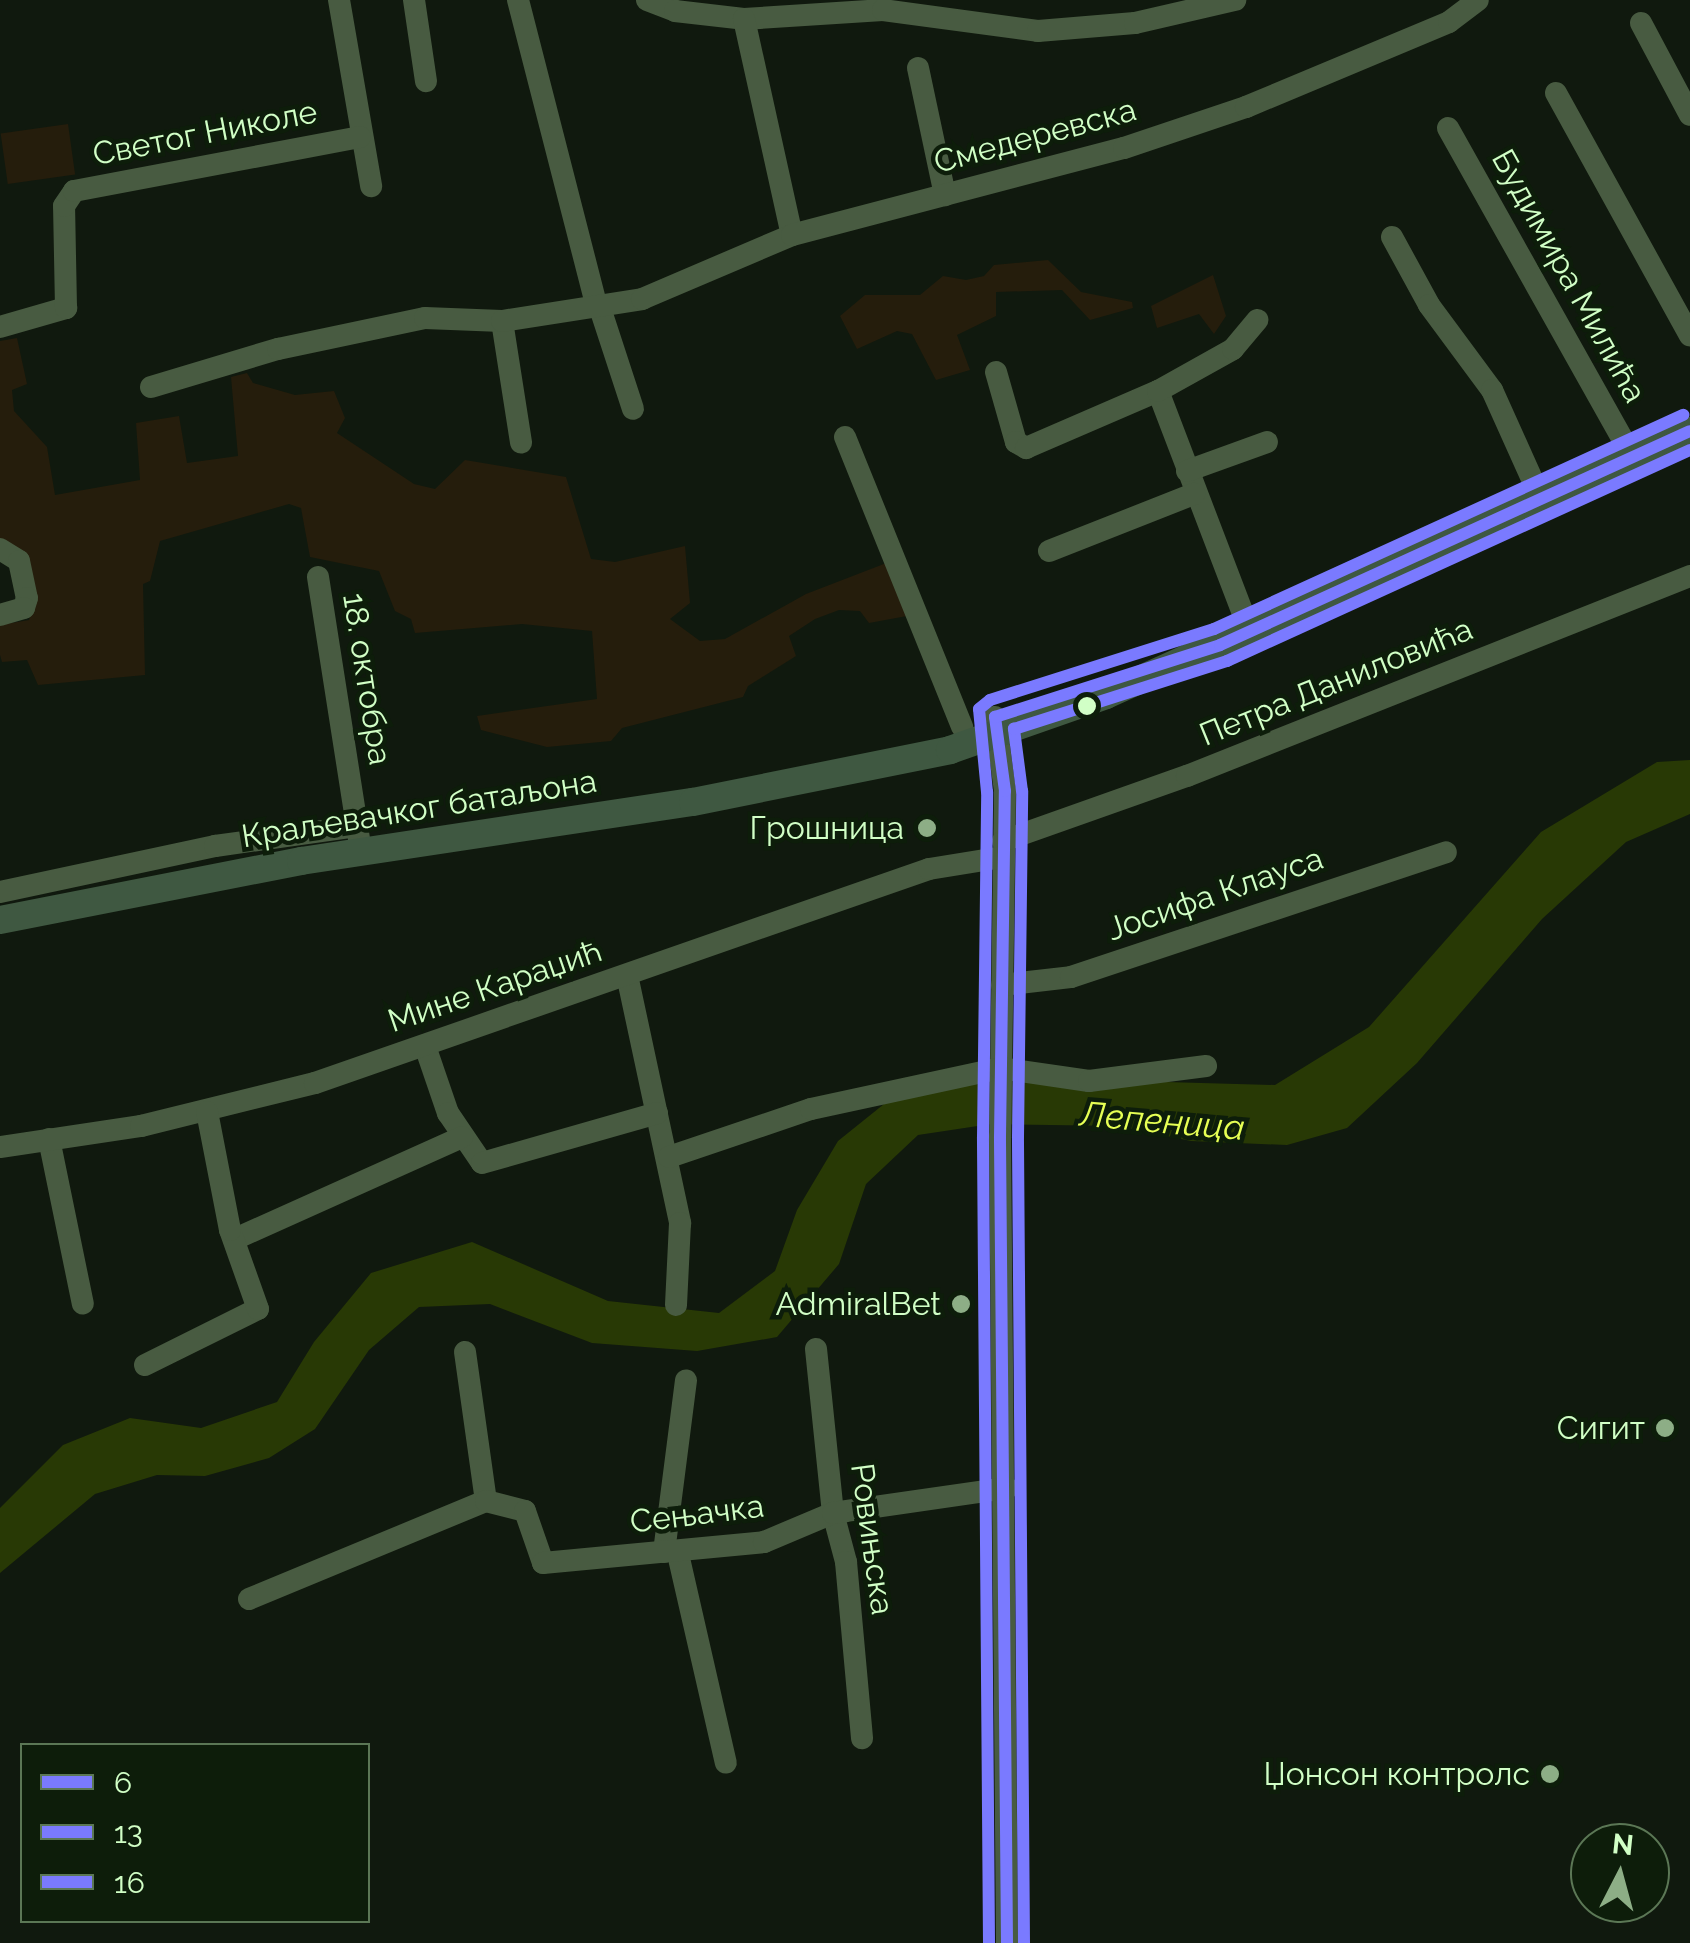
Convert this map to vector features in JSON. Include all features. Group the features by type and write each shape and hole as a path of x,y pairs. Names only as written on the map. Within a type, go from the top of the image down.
{"main road":[{"name":"Краљевачког батаљона","path":"0,920 359,839 693,802 848,768 899,764 1250,632 1690,432"},
{"name":"Краљевачког батаљона","path":"848,768 886,749 962,728 997,725"}],"street":[{"path":"414,0 426,82"},
{"path":"518,0 598,308 634,410"},
{"path":"647,0 675,10 744,19 883,10 1062,31 1235,0"},
{"name":"Смедеревска","path":"151,386 278,348 426,318 502,321 598,308 686,284 792,234 945,196 1246,106 1450,22 1478,0"},
{"path":"340,6 371,186"},
{"path":"744,19 792,234"},
{"path":"1642,23 1690,114"},
{"path":"918,68 945,196"},
{"path":"1556,92 1690,336"},
{"name":"Будимира Милића","path":"1448,128 1633,457"},
{"name":"Светог Николе","path":"0,327 66,308 64,206 74,191 360,137"},
{"path":"1392,238 1429,305 1492,390 1541,500"},
{"path":"996,372 1016,442 1026,448 1158,390 1233,349 1257,320"},
{"path":"502,321 520,443"},
{"path":"1158,390 1194,494 1250,632"},
{"path":"845,437 962,728"},
{"path":"1187,471 1267,442"},
{"path":"1049,550 1194,494"},
{"path":"0,549 19,561 27,598 24,608 0,615"},
{"name":"Петра Даниловића","path":"1003,849 1690,576"},
{"name":"18. октобра","path":"318,577 359,839"},
{"path":"997,725 1003,849 1000,1137 1007,1488 1008,1943"},
{"path":"0,892 214,846 359,839"},
{"name":"Мине Караџић","path":"0,1147 207,1112 425,1046 929,868 1003,849"},
{"name":"Јосифа Клауса","path":"1002,985 1071,978 1446,852"},
{"path":"627,975 680,1223 676,1305"},
{"path":"425,1046 462,1138 482,1163 657,1113"},
{"path":"669,1158 811,1109 1000,1076 1089,1080 1206,1066"},
{"path":"145,1365 258,1309 236,1239 207,1112"},
{"path":"236,1239 462,1138"},
{"path":"50,1139 83,1304"},
{"name":"Ровињска","path":"816,1350 833,1513 846,1562 862,1738"},
{"path":"249,1599 486,1501 465,1352"},
{"path":"686,1380 671,1553 726,1763"},
{"name":"Сењачка","path":"486,1501 525,1511 543,1562 764,1542 833,1513 1007,1488"}],"shaded area":[{"path":"68,124 75,175 8,184 1,133"},
{"path":"1048,260 1081,292 1132,302 1133,308 1090,320 1062,290 996,292 996,316 957,335 970,370 936,380 912,334 897,331 857,349 840,316 865,295 920,295 943,276 966,280 984,276 994,265"},
{"path":"1213,275 1226,316 1214,334 1199,314 1157,328 1151,306"},
{"path":"17,338 27,384 12,390 14,411 47,447 55,495 140,480 136,423 179,416 187,463 238,456 231,377 247,373 253,383 295,395 334,391 345,418 337,433 414,484 435,489 465,460 566,477 591,559 615,562 685,546 690,603 670,619 700,641 725,639 806,594 889,562 907,616 869,623 860,611 839,610 815,619 789,636 796,656 748,686 743,697 622,728 611,741 547,747 481,730 477,716 597,699 592,631 522,624 415,633 411,619 395,611 379,571 310,557 301,508 289,504 160,541 150,581 143,584 145,675 38,685 27,660 2,662 0,655 0,625 29,620 36,602 28,555 0,542 0,341"}],"water":[{"name":"Лепеница","path":"1690,760 1690,814 1626,842 1542,919 1417,1063 1347,1128 1287,1145 1191,1141 1118,1126 991,1124 918,1135 866,1184 839,1264 777,1337 697,1351 592,1343 490,1304 419,1307 369,1350 315,1429 269,1458 205,1476 157,1475 95,1494 0,1573 0,1508 63,1445 130,1418 201,1428 277,1402 314,1342 371,1273 472,1242 608,1301 719,1313 775,1271 797,1210 838,1141 889,1100 986,1077 1275,1085 1369,1027 1541,832 1657,762"}],"transit line":[{"name":"16","path":"989,1943 983,1137 987,792 979,709 990,700 1214,629 1683,415"},
{"name":"6","path":"1007,1943 1000,1137 1005,791 995,717 1220,645 1690,431"},
{"name":"13","path":"1024,1943 1018,1137 1022,791 1014,729 1227,661 1690,450"}],"place":[{"name":"Грошница","path":"927,828"},
{"name":"AdmiralBet","path":"961,1304"},
{"name":"Сигит","path":"1665,1428"},
{"name":"Џонсон контролс","path":"1550,1774"}]}
